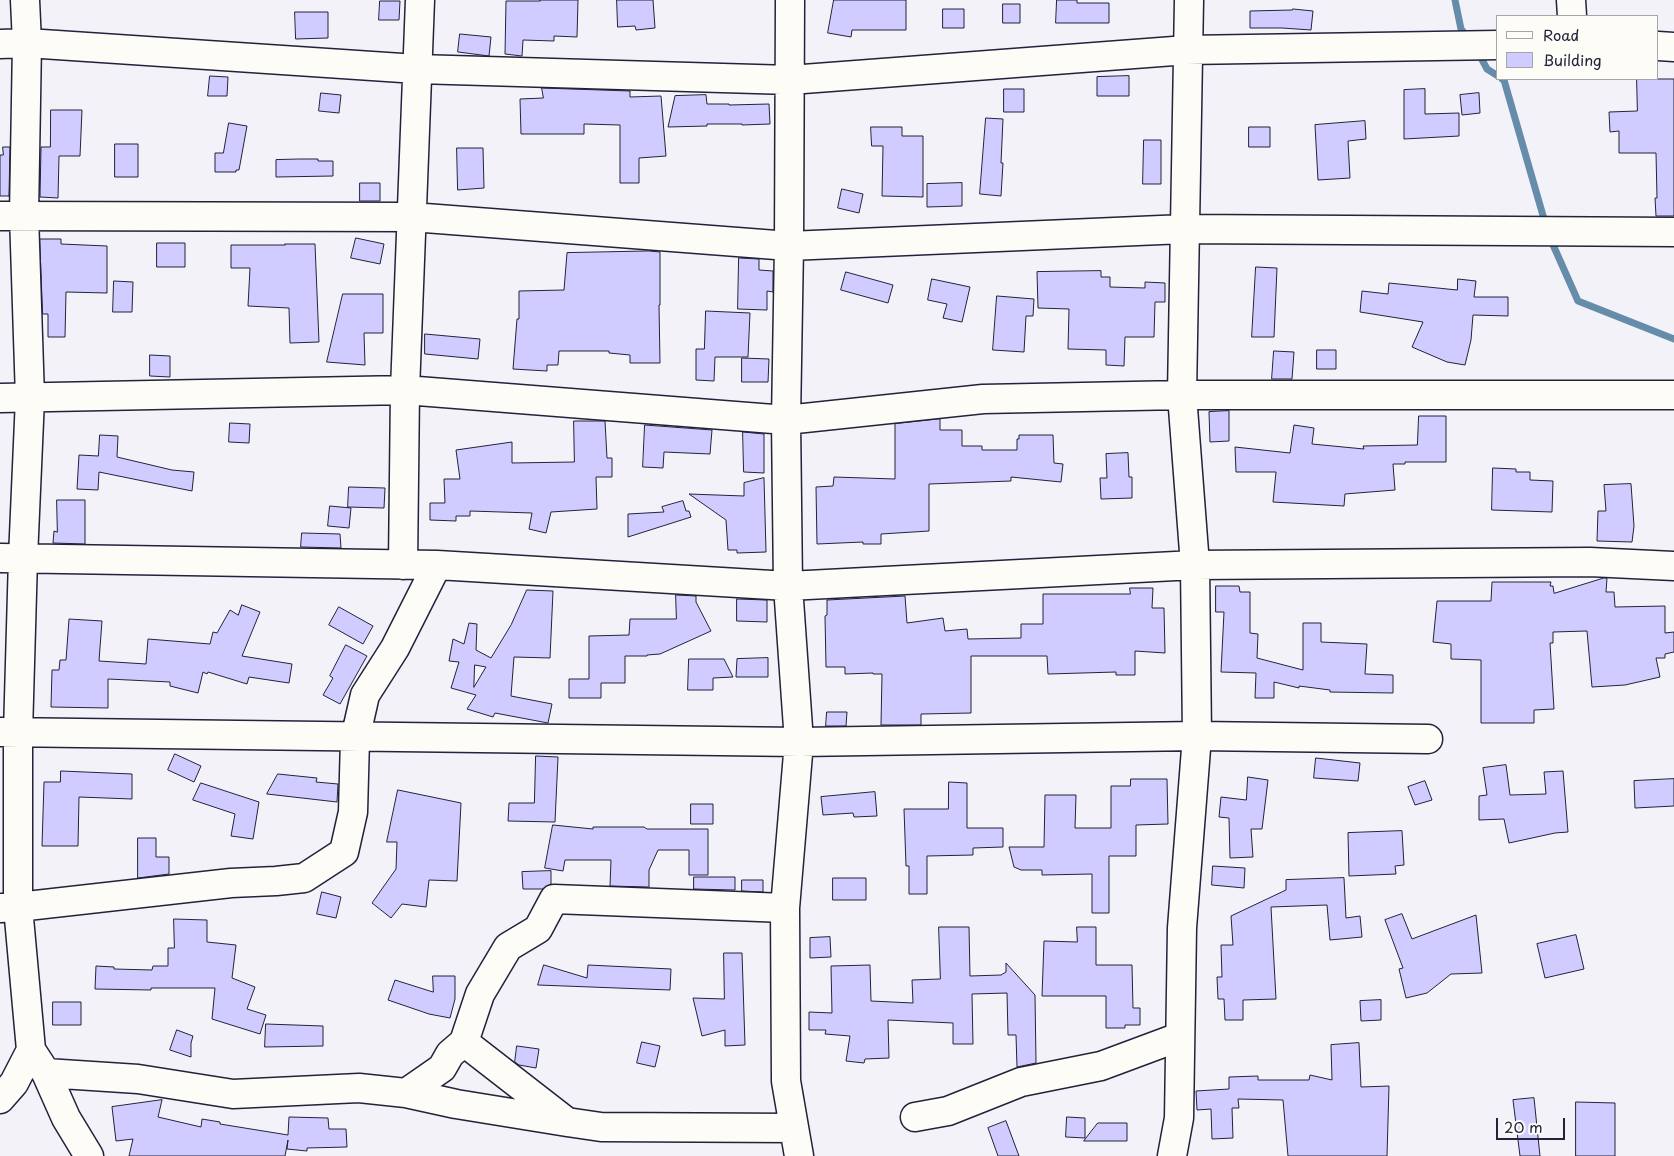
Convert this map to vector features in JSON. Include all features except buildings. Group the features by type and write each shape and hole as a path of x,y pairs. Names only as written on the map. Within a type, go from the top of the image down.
{"street":[{"path":"25,0 27,43 12,216 30,398 11,558 9,908 31,1050 46,1073 66,1118 89,1156"},
{"path":"403,565 405,390 420,0"},
{"path":"790,0 786,420 788,586 799,742 785,908 786,1081 799,1156"},
{"path":"1172,1156 1179,1118 1182,928 1197,736 1195,565 1182,395 1189,0"},
{"path":"1571,0 1572,15"},
{"path":"0,44 27,43 417,69 790,80 1187,50 1496,45"},
{"path":"1659,46 1674,46"},
{"path":"12,216 412,217 789,246 1184,229 1674,232"},
{"path":"0,398 405,390 786,420 983,399 1182,395 1674,395"},
{"path":"11,558 437,565 788,586 1195,565 1590,562 1674,566"},
{"path":"9,908 231,883 304,878 344,852 353,812 355,739 365,695 395,648 437,565"},
{"path":"9,732 799,742 1197,736 1428,739"},
{"path":"406,1093 442,1068 450,1054 464,1042 480,994 508,947 538,929 554,898 785,908"},
{"path":"915,1117 948,1111 1021,1082 1101,1066 1180,1037"},
{"path":"464,1042 567,1122"},
{"path":"0,1099 14,1083 31,1050"},
{"path":"46,1073 138,1079 233,1094 359,1088 406,1093 456,1104 601,1127 794,1128"}],"waterway":[{"path":"1455,0 1461,29 1469,39"},
{"path":"1478,52 1487,69 1496,75"},
{"path":"1504,80 1546,226"},
{"path":"1550,238 1578,301 1674,339"}]}
